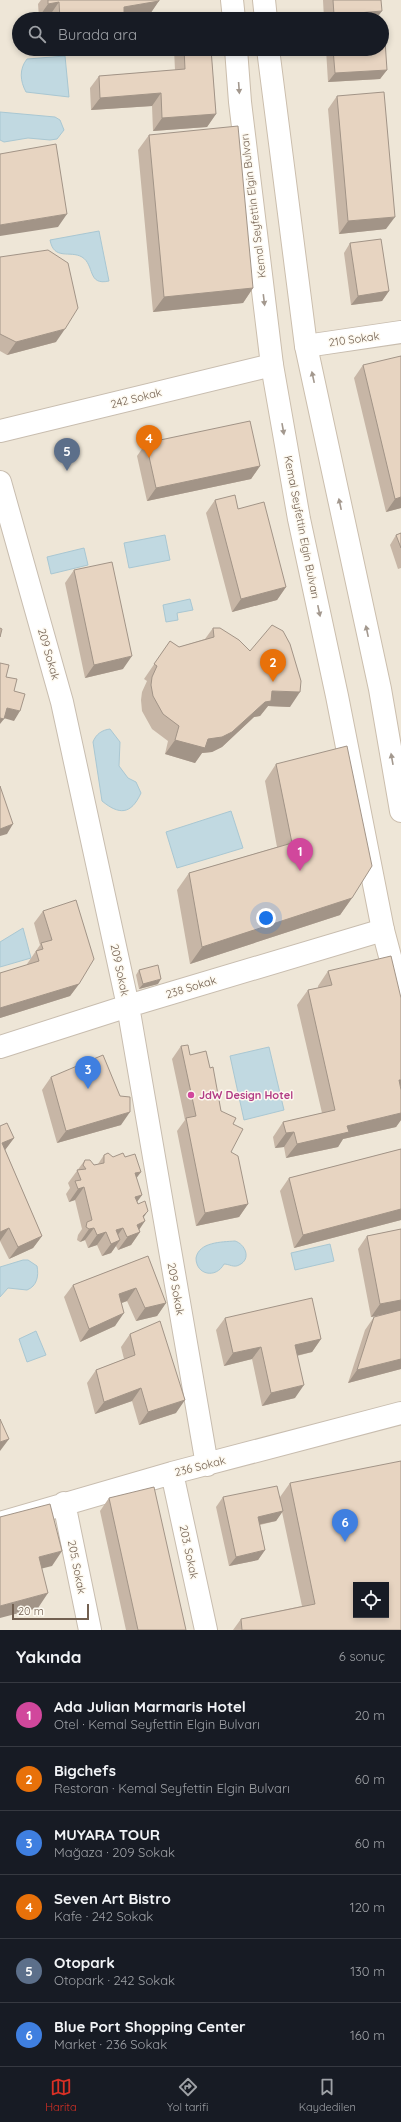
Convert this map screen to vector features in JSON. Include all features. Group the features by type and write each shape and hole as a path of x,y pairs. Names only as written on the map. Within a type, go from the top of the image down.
{"street":[{"path":"232,0 233,12"},
{"path":"264,0 265,12"},
{"name":"Kemal Seyfettin Elgin Bulvarı","path":"237,56 240,102 272,365 299,519 337,696 383,930 401,998"},
{"path":"269,56 306,346 380,689 401,811"},
{"name":"210 Sokak","path":"306,346 401,332"},
{"name":"242 Sokak","path":"0,431 272,365"},
{"name":"209 Sokak","path":"0,482 62,702 128,1006 207,1465"},
{"name":"238 Sokak","path":"0,1047 128,1006 383,930"},
{"name":"236 Sokak","path":"0,1523 64,1503 172,1473 401,1414"},
{"name":"203. Sokak","path":"172,1473 206,1630"},
{"name":"205. Sokak","path":"64,1503 90,1630"}],"shaded area":[{"path":"0,0 401,0 401,1630 0,1630"}],"water":[{"path":"65,56 69,97 26,92 22,84 21,75 24,63 27,59"},
{"path":"0,112 55,117 60,120 64,130 57,139 50,140 28,138 4,142 0,140"},
{"path":"99,231 109,281 102,282 94,278 89,265 82,257 55,251 50,240"},
{"path":"165,535 170,560 129,568 124,543"},
{"path":"84,548 88,565 51,574 47,557"},
{"path":"190,599 193,610 177,613 178,620 166,622 163,605"},
{"path":"110,729 120,742 119,766 128,778 136,782 141,793 133,806 129,809 114,809 102,801 93,742 100,733 104,730"},
{"path":"231,811 243,848 177,868 166,832"},
{"path":"23,928 31,958 0,967 0,942"},
{"path":"269,1047 284,1110 244,1120 230,1056"},
{"path":"235,1241 242,1245 246,1252 245,1259 239,1265 235,1266 224,1264 216,1272 212,1273 207,1273 199,1268 196,1258 201,1249 211,1244"},
{"path":"330,1244 334,1261 295,1270 291,1253"},
{"path":"23,1260 28,1260 37,1266 38,1273 35,1283 27,1290 8,1288 0,1297 0,1267"},
{"path":"36,1331 46,1355 27,1362 19,1339"}],"building":[{"path":"48,0 159,0 124,7 124,12 60,12 59,2 48,4"},
{"path":"333,0 381,0 382,11 334,12"},
{"path":"184,56 212,56 216,114 162,118 161,93 100,98 99,76 185,69"},
{"path":"334,56 386,56 387,70 335,73"},
{"path":"384,92 395,217 348,221 337,96"},
{"path":"238,126 253,288 164,297 149,135"},
{"path":"56,144 67,214 0,225 0,154"},
{"path":"381,239 389,291 358,296 350,243"},
{"path":"48,250 68,263 78,308 65,329 16,342 0,334 0,257"},
{"path":"401,356 401,497 395,499 363,365"},
{"path":"250,421 260,466 156,488 146,443"},
{"path":"235,495 238,509 264,502 286,587 241,599 215,500"},
{"path":"401,533 401,548 396,535"},
{"path":"112,562 132,656 94,665 74,570"},
{"path":"272,625 283,631 290,644 301,681 300,692 272,691 271,701 265,702 232,732 222,737 208,739 205,748 175,740 179,726 163,714 153,696 151,685 152,677 157,666 154,664 170,641 179,647 214,637 213,628 220,628 239,640 250,651"},
{"path":"0,663 9,665 6,677 17,679 14,691 25,694 20,711 7,708 4,719 0,718"},
{"path":"347,746 372,866 352,898 202,947 189,873 292,843 276,764"},
{"path":"0,786 13,824 0,829"},
{"path":"76,900 94,959 79,984 0,1008 0,973 39,961 36,951 43,949 41,943 52,940 43,911"},
{"path":"391,956 401,998 401,1080 399,1080 401,1090 401,1113 347,1126 349,1132 297,1144 294,1132 286,1133 283,1122 335,1110 308,990 332,985 328,971"},
{"path":"158,965 161,979 143,984 139,970"},
{"path":"188,1045 190,1055 206,1051 210,1068 213,1067 221,1111 236,1118 233,1124 243,1129 231,1152 238,1156 248,1204 205,1213 186,1118 196,1116 181,1046"},
{"path":"103,1055 120,1096 130,1097 130,1112 66,1131 51,1077"},
{"path":"7,1123 14,1138 2,1143 42,1236 18,1247 9,1228 0,1232 0,1126"},
{"path":"401,1149 401,1209 303,1235 289,1178"},
{"path":"108,1153 113,1157 123,1153 125,1157 135,1154 141,1172 135,1173 142,1195 135,1197 138,1204 145,1201 148,1211 143,1216 145,1221 137,1225 140,1232 127,1237 123,1228 116,1230 120,1240 111,1244 106,1232 97,1235 94,1228 89,1229 86,1227 87,1222 92,1220 84,1187 78,1189 75,1181 81,1180 77,1170 86,1169 83,1165 85,1160 90,1160 94,1165 104,1163 104,1155"},
{"path":"401,1229 401,1300 380,1304 367,1236"},
{"path":"148,1256 166,1303 145,1308 136,1288 119,1294 124,1313 89,1329 73,1285"},
{"path":"312,1298 321,1339 295,1345 304,1385 271,1393 261,1347 233,1353 225,1318"},
{"path":"401,1310 401,1359 357,1370 374,1317"},
{"path":"160,1321 185,1400 148,1412 141,1388 104,1402 96,1370 135,1355 130,1334"},
{"path":"0,1419 9,1439 0,1442"},
{"path":"401,1461 401,1630 242,1630 241,1619 315,1604 290,1483"},
{"path":"277,1486 283,1511 258,1517 265,1550 236,1557 223,1497"},
{"path":"154,1487 186,1630 138,1630 109,1498"},
{"path":"50,1504 62,1551 39,1557 48,1593 0,1606 0,1517"}],"place":[{"name":"Seven Art Bistro","path":"149,458"},
{"name":"Otopark","path":"67,471"},
{"name":"Bigchefs","path":"273,682"},
{"name":"Ada Julian Marmaris Hotel","path":"300,871"},
{"name":"MUYARA TOUR","path":"88,1089"},
{"name":"JdW Design Hotel","path":"191,1095"},
{"name":"Blue Port Shopping Center","path":"345,1542"}]}
